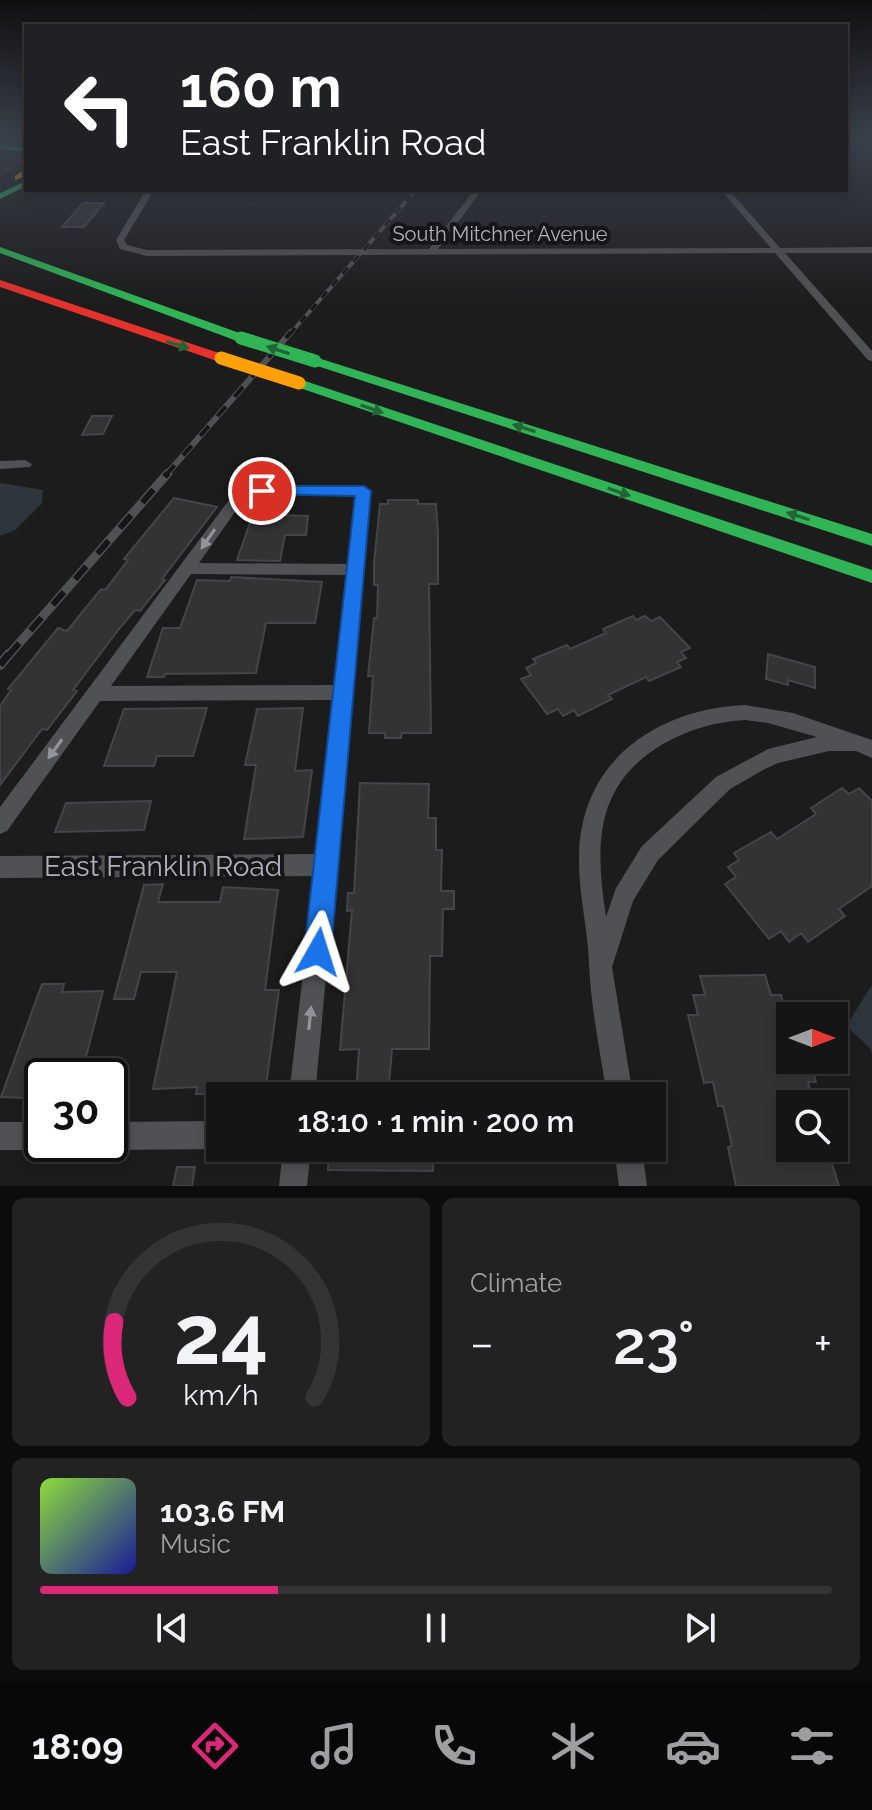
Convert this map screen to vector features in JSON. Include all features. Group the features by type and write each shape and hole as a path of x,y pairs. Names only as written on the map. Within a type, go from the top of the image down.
{"main road":[{"path":"0,250 241,338 872,540"},
{"path":"0,260 164,311"},
{"path":"0,283 872,577"},
{"path":"0,294 61,314 135,331"}],"street":[{"name":"South Mitchner Avenue","path":"148,193 121,235 121,244 129,249 168,254 872,250"},
{"path":"431,252 475,193"},
{"path":"728,193 872,358"},
{"path":"0,465 25,464"},
{"path":"0,824 235,501 246,494 262,491 364,491 304,1082"},
{"path":"188,568 355,570"},
{"path":"95,694 344,692"},
{"path":"618,1082 600,967 590,846 599,798 613,775 634,752 675,726 699,716 726,712 790,719 864,746"},
{"path":"600,967 624,896 635,874 669,832 712,793 737,774 775,755 829,743 864,746"},
{"name":"East Franklin Road","path":"0,867 327,865"},
{"path":"128,1136 206,1135"},
{"path":"0,1136 24,1136"},
{"path":"293,1186 296,1162"},
{"path":"630,1162 633,1186"}],"shaded area":[{"path":"0,483 43,490 42,503 15,530 0,536"},
{"path":"872,985 872,1054 870,1048 848,1028 848,1023"}],"building":[{"path":"83,203 104,203 84,227 62,227"},
{"path":"92,416 112,416 103,434 82,435"},
{"path":"174,498 217,507 162,579 165,580 140,611 135,610 119,629 73,690 77,691 47,730 42,729 0,785 0,706 11,690 8,689 58,628 67,631 101,589 105,590 128,560 124,559"},
{"path":"388,500 418,500 418,504 436,504 438,534 438,584 429,584 431,733 402,733 401,738 385,738 385,733 369,733 373,676 368,676 374,618 377,618 378,585 374,585 374,563 380,504 388,504"},
{"path":"253,514 308,516 306,535 285,535 280,561 237,560"},
{"path":"231,577 322,582 315,623 266,623 256,673 147,677 163,628 180,628 197,580 230,581"},
{"path":"633,616 636,620 645,616 651,621 660,617 690,648 681,652 686,658 677,662 681,667 649,681 646,677 608,695 612,699 578,716 574,710 563,716 558,709 547,714 521,679 531,675 526,668 536,663 533,659 567,645 570,649 606,633 603,629"},
{"path":"768,654 815,667 815,688 788,680 788,685 766,679"},
{"path":"207,708 193,756 157,756 154,766 104,766 124,709"},
{"path":"303,708 295,771 312,770 303,837 244,839 256,765 245,765 257,709"},
{"path":"360,783 429,784 428,818 436,818 436,850 442,850 441,891 454,891 454,909 443,909 442,956 430,956 429,1049 392,1049 389,1082 357,1082 359,1049 340,1050 352,910 347,911 348,893 354,893"},
{"path":"842,788 849,794 859,788 872,801 872,886 839,909 845,916 808,942 801,933 789,942 781,931 769,939 725,884 736,877 728,867 739,860 734,853 771,832 777,839 816,814 811,808"},
{"path":"151,801 144,830 55,832 66,803"},
{"path":"163,884 158,902 220,902 223,887 278,890 265,990 279,990 266,1082 206,1082 206,1094 196,1094 197,1087 153,1089 177,972 141,972 134,999 114,999 144,885"},
{"path":"765,975 771,995 781,995 783,1002 776,1002 776,1074 813,1074 816,1082 808,1082 810,1090 776,1090 776,1162 831,1162 839,1186 736,1186 728,1147 732,1146 723,1106 718,1106 713,1082 704,1083 688,1015 698,1015 693,995 705,995 700,976"},
{"path":"42,984 64,984 62,992 103,991 86,1058 24,1058 24,1098 1,1097"},
{"path":"328,1162 433,1162 433,1171 328,1170"},
{"path":"177,1167 195,1167 192,1186 173,1186"}],"railway":[{"path":"290,334 413,193"},
{"path":"166,475 291,332"},
{"path":"8,656 168,473"},
{"path":"0,665 9,654"}],"traffic: fast":[{"path":"0,196 5,193"},
{"path":"0,250 241,338"},
{"path":"241,338 315,361"},
{"path":"315,361 872,540"},
{"path":"299,383 872,577"}],"traffic: jam":[{"path":"0,283 221,358"}],"traffic: slow":[{"path":"221,358 299,383"}],"route":[{"path":"262,491 364,491 318,952"}]}
